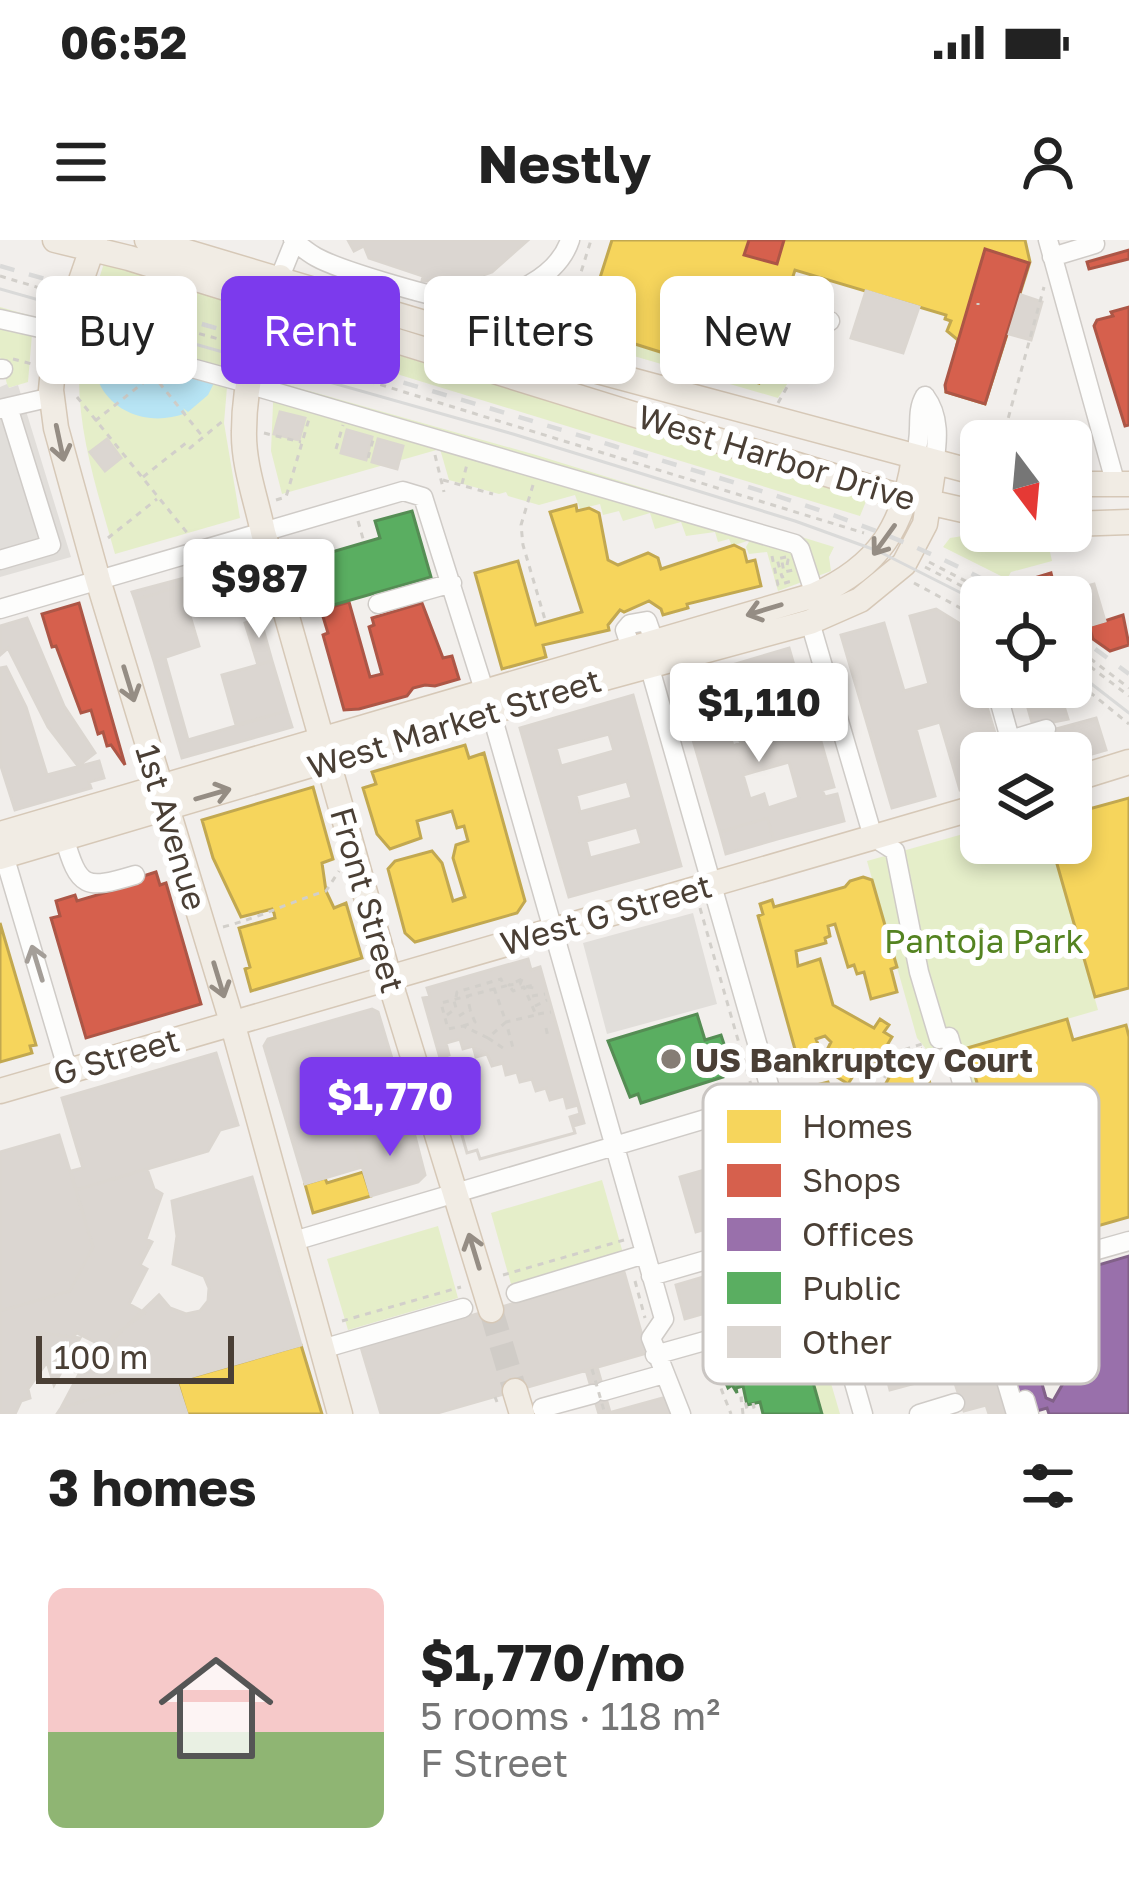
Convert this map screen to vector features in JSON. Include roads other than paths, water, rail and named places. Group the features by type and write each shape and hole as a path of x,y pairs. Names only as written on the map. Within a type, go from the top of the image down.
{"main road":[{"name":"West Harbor Drive","path":"55,240 93,244 221,276"},
{"name":"West Harbor Drive","path":"147,240 240,276"},
{"name":"1st Avenue","path":"93,244 54,358 64,397 67,475 232,1022 340,1414"},
{"name":"West Harbor Drive","path":"400,331 919,501 960,510"},
{"name":"West Harbor Drive","path":"636,380 960,469"},
{"name":"Front Street","path":"250,384 244,432 263,532 389,975 491,1310"},
{"name":"West Market Street","path":"163,798 645,652 810,622 860,600 899,569 916,546 924,461"},
{"path":"1092,484 1122,485 1128,528 1092,525"},
{"name":"West Market Street","path":"487,703 621,673 645,652 692,642 705,628 798,581 844,581 872,557 919,501"},
{"path":"1092,773 1129,762"},
{"path":"1,847 107,803 163,798"},
{"path":"1,847 71,843 163,798"},
{"path":"71,843 82,825 104,814 107,803"},
{"name":"West G Street","path":"232,1022 553,929 706,895 960,812"},
{"name":"G Street","path":"0,1090 232,1022"}],"street":[{"path":"541,276 564,258 570,240"},
{"path":"281,276 294,241 328,263 424,291"},
{"path":"1096,244 1050,248 1122,485"},
{"path":"0,319 36,327"},
{"path":"775,333 816,352 775,333"},
{"path":"261,388 469,446 799,548 798,581"},
{"path":"0,560 51,544 4,408 64,397"},
{"path":"0,608 404,491 428,502 614,1146 642,1266 664,1318 657,1356 681,1414"},
{"path":"378,604 452,583"},
{"path":"810,622 873,837 895,851 919,972 939,1039 949,1037 962,1084"},
{"path":"645,652 706,895 768,1084"},
{"path":"1040,732 1046,729"},
{"path":"71,843 76,873 87,884 103,885 135,875"},
{"path":"1,847 68,1070"},
{"path":"294,1241 703,1120"},
{"path":"1099,1249 1129,1241"},
{"path":"516,1293 703,1255"},
{"path":"322,1349 463,1308"},
{"path":"516,1406 599,1392 657,1356 703,1342"},
{"path":"854,1384 863,1414"},
{"path":"919,1414 956,1403"}],"water":[{"path":"197,374 216,379 208,395 188,412 183,408 186,413 168,418 133,414 100,384 197,384"}],"tunnel":[{"path":"491,1310 515,1391"}],"tram line":[{"path":"0,289 513,434 795,521 878,551 960,592"},
{"path":"1092,684 1129,713"}],"railway":[{"path":"0,266 769,493 869,528 976,576"},
{"path":"1092,647 1129,674"}],"place":[{"name":"US Bankruptcy Court","path":"671,1059"}],"park label":[{"name":"Pantoja Park","path":"984,940"}]}
